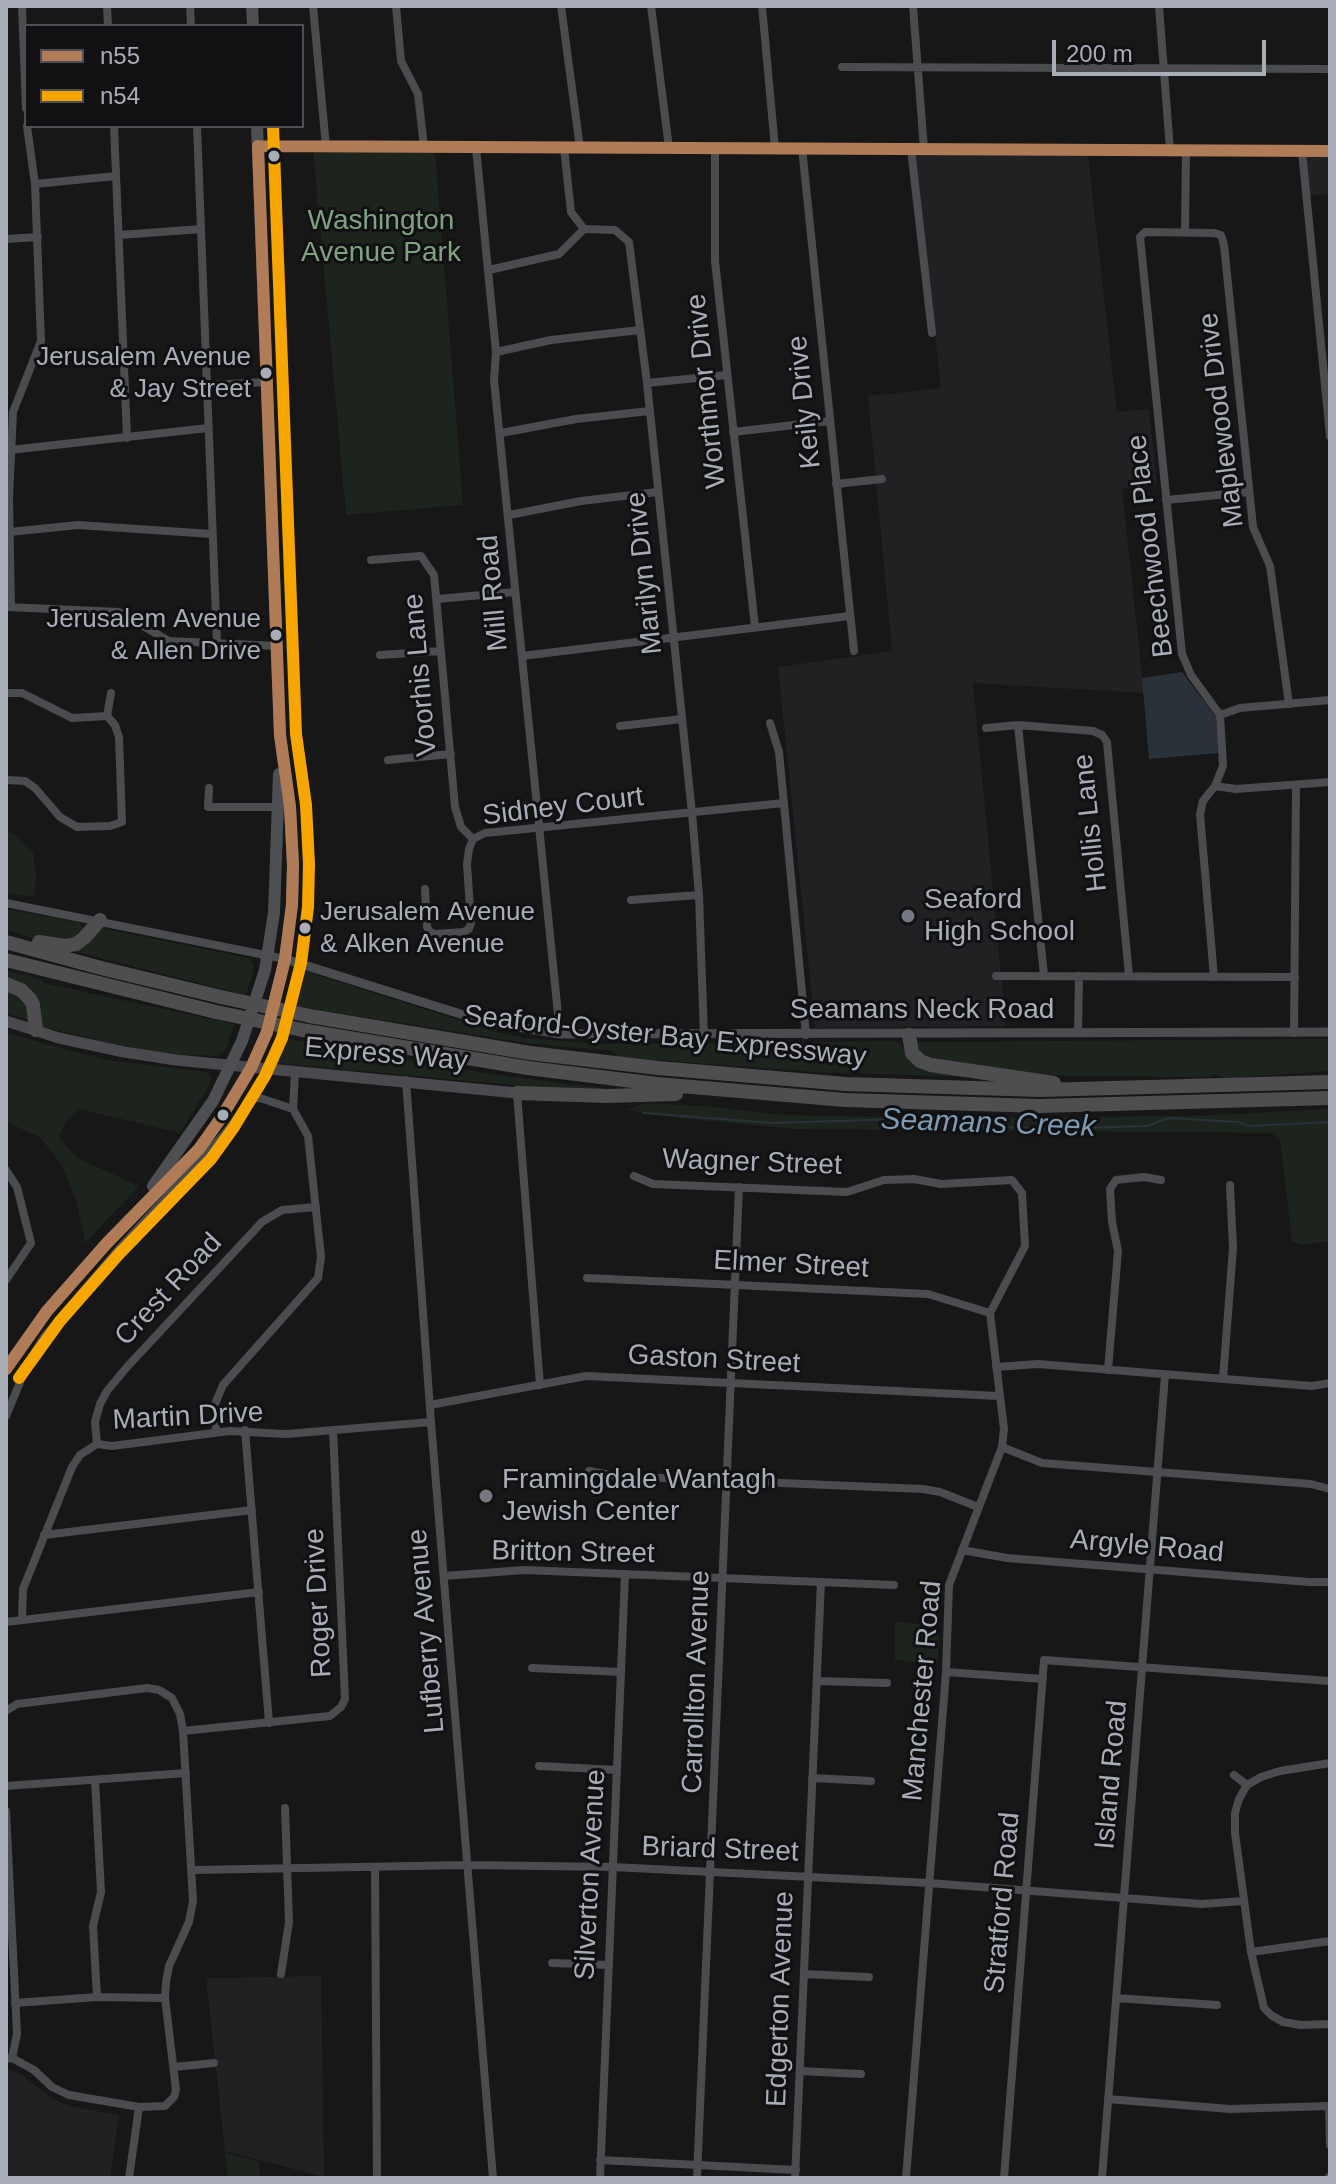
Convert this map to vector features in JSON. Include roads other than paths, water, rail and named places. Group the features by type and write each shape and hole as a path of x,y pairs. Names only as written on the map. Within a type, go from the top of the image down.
{"highway":[{"path":"6,935 66,946 84,938 100,920"},
{"name":"Seaford-Oyster Bay Expressway","path":"6,942 307,1031 528,1068 657,1084 910,1103 1040,1106 1330,1098"},
{"name":"Seaford-Oyster Bay Expressway","path":"6,960 219,1004 530,1053 722,1074 910,1087 1106,1089 1330,1082"},
{"path":"6,984 27,995 33,1005 36,1030"},
{"path":"909,1035 912,1053 920,1061 931,1065 1106,1089"},
{"path":"517,1093 781,1095"}],"main road":[{"path":"119,1229 202,1152 251,1068 267,1032 285,959 293,865 284,807 257,128"},
{"path":"6,1368 47,1311 112,1247 119,1229 183,1147 231,1066 247,1027 268,955 284,807"},
{"path":"6,1021 124,1052 251,1068"},
{"name":"Express Way","path":"251,1068 406,1080 517,1093"}],"street":[{"path":"22,6 24,57"},
{"path":"313,6 326,147"},
{"path":"396,6 401,61 418,94 424,147"},
{"path":"561,6 580,148"},
{"path":"651,6 669,148"},
{"path":"762,6 775,148"},
{"path":"913,6 924,149"},
{"path":"1159,6 1170,150"},
{"path":"842,67 1330,69"},
{"path":"27,128 35,184 41,341 13,412 7,498 9,607 119,612 169,641 277,646"},
{"path":"114,128 127,438"},
{"path":"197,128 217,644"},
{"path":"258,146 1330,151"},
{"name":"Mill Road","path":"476,148 496,352 494,380 560,1034"},
{"path":"489,270 559,254 584,229 571,212 564,148"},
{"name":"Worthmor Drive","path":"715,148 715,261 755,627"},
{"name":"Keily Drive","path":"802,148 854,651"},
{"path":"911,149 932,333"},
{"path":"1185,232 1186,151"},
{"path":"1302,151 1326,350 1330,436"},
{"path":"35,184 116,176"},
{"path":"120,235 201,229"},
{"name":"Marilyn Drive","path":"584,229 615,230 629,242 647,383 692,813 699,895 704,1036"},
{"name":"Beechwood Place","path":"1185,232 1145,232 1140,237 1182,654 1191,675 1220,715"},
{"name":"Maplewood Drive","path":"1185,232 1221,235 1224,245 1253,527 1270,566 1289,704"},
{"path":"6,239 38,237"},
{"path":"496,352 551,340 640,330"},
{"path":"647,383 727,375"},
{"path":"207,385 267,382"},
{"path":"501,433 576,419 650,411"},
{"path":"733,432 829,421"},
{"path":"10,450 208,428"},
{"path":"836,484 882,479"},
{"path":"509,515 581,501 658,492"},
{"path":"1166,500 1249,492"},
{"path":"10,532 78,525 212,534"},
{"name":"Voorhis Lane","path":"371,560 421,556 434,575 455,807 461,827 473,839"},
{"path":"437,599 515,592"},
{"path":"522,656 850,616"},
{"path":"380,655 441,651"},
{"path":"6,693 22,693 72,718 107,716"},
{"path":"107,716 111,693"},
{"path":"1214,977 1200,814 1203,801 1215,786 1223,766 1220,715 1240,708 1330,700"},
{"path":"6,780 25,781 60,817 77,827 110,826 122,822 119,737 115,725 107,716"},
{"path":"620,726 682,719"},
{"path":"770,723 779,752 806,1035"},
{"path":"1018,725 1044,975"},
{"name":"Hollis Lane","path":"986,728 1018,725 1093,731 1102,735 1107,742 1129,976"},
{"path":"388,760 451,754"},
{"path":"1215,786 1236,789 1330,782"},
{"path":"1294,1033 1296,785"},
{"path":"209,788 208,807 284,807"},
{"name":"Sidney Court","path":"425,889 427,927 430,932 463,932 469,929 471,923 467,864 473,839 485,833 784,803"},
{"path":"631,900 699,895"},
{"path":"6,903 285,959"},
{"name":"Seamans Neck Road","path":"285,959 486,1022 560,1034 1330,1032"},
{"path":"996,976 1295,977"},
{"path":"1078,1033 1079,976"},
{"path":"216,1432 215,1404 223,1385 318,1278 321,1257 308,1136 293,1109 295,1071"},
{"name":"Lufberry Avenue","path":"406,1080 493,2178"},
{"path":"517,1093 540,1385"},
{"path":"6,1416 34,1352 112,1247 251,1099 260,1098 293,1109"},
{"path":"6,1170 17,1187 31,1243 6,1280"},
{"name":"Wagner Street","path":"634,1176 653,1184 847,1192 884,1180 914,1179 941,1184 1012,1180 1022,1193 1025,1246 990,1313"},
{"path":"1108,1370 1118,1251 1110,1189 1116,1180 1144,1177 1161,1180"},
{"path":"1223,1379 1233,1248 1230,1185"},
{"name":"Carrollton Avenue","path":"697,2178 739,1187"},
{"name":"Crest Road","path":"97,1444 95,1422 100,1404 127,1367 262,1222 282,1210 316,1207"},
{"name":"Elmer Street","path":"587,1278 928,1294 990,1313"},
{"name":"Manchester Road","path":"906,2178 946,1672 949,1585 1002,1447 1004,1429 990,1313"},
{"path":"996,1367 1038,1364 1312,1386 1330,1383"},
{"name":"Island Road","path":"1102,2178 1165,1375"},
{"name":"Gaston Street","path":"430,1405 586,1376 999,1396"},
{"name":"Martin Drive","path":"22,1620 23,1589 72,1467 80,1455 97,1444 112,1446 245,1430 286,1434 431,1422"},
{"path":"245,1430 269,1723"},
{"name":"Roger Drive","path":"183,1731 330,1716 345,1699 333,1430"},
{"path":"1002,1447 1042,1463 1311,1484 1330,1489"},
{"path":"589,1471 616,1476 923,1489 940,1492 978,1507"},
{"path":"44,1535 252,1510"},
{"name":"Argyle Road","path":"962,1550 1007,1558 1330,1582"},
{"name":"Britton Street","path":"444,1576 524,1570 894,1585"},
{"name":"Silverton Avenue","path":"600,2178 625,1574"},
{"name":"Edgerton Avenue","path":"795,2174 821,1582"},
{"path":"6,1622 259,1592"},
{"path":"946,1672 1043,1679 1044,1660 1330,1681"},
{"path":"532,1668 621,1672"},
{"name":"Stratford Road","path":"1004,2178 1043,1679"},
{"path":"817,1681 887,1683"},
{"path":"6,1711 17,1704 154,1688 165,1693 176,1704 183,1731 193,1870 192,1912 169,1966 165,1998 176,2090 169,2103 160,2108 69,2095 52,2087 34,2070 9,2059 17,2034 6,1811"},
{"path":"1330,1763 1261,1777 1247,1785 1235,1813 1243,1901 1259,1995 1271,2015 1283,2022 1330,2024"},
{"path":"539,1766 617,1770"},
{"path":"6,1786 186,1773"},
{"path":"1234,1775 1247,1785"},
{"path":"812,1778 871,1781"},
{"path":"95,1780 101,1892 93,1926 97,1997"},
{"path":"281,1974 289,1933 285,1808"},
{"name":"Briard Street","path":"193,1870 468,1865 613,1867 929,1883 1217,1904 1243,1901"},
{"path":"375,1867 377,2178"},
{"path":"1251,1952 1330,1941"},
{"path":"552,1963 609,1965"},
{"path":"804,1974 869,1977"},
{"path":"15,2003 97,1997 165,1998"},
{"path":"1116,1998 1217,2005"},
{"path":"174,2067 214,2063"},
{"path":"800,2071 861,2074"},
{"path":"1108,2099 1230,2109 1329,2106 1330,2145"},
{"path":"129,2178 139,2107"},
{"path":"600,2160 795,2174"}],"waterway":[{"name":"Seamans Creek","path":"643,1113 772,1123 903,1119 932,1124 1047,1129 1147,1126 1168,1118 1238,1122 1248,1126 1330,1122"}],"place":[{"name":"Jerusalem Avenue & Jay Street","path":"266,373"},
{"name":"Jerusalem Avenue & Allen Drive","path":"276,635"},
{"name":"Seaford High School","path":"908,916"},
{"name":"Jerusalem Avenue & Alken Avenue","path":"305,928"},
{"name":"Framingdale Wantagh Jewish Center","path":"486,1496"}],"park label":[{"name":"Washington Avenue Park","path":"381,237"}]}
